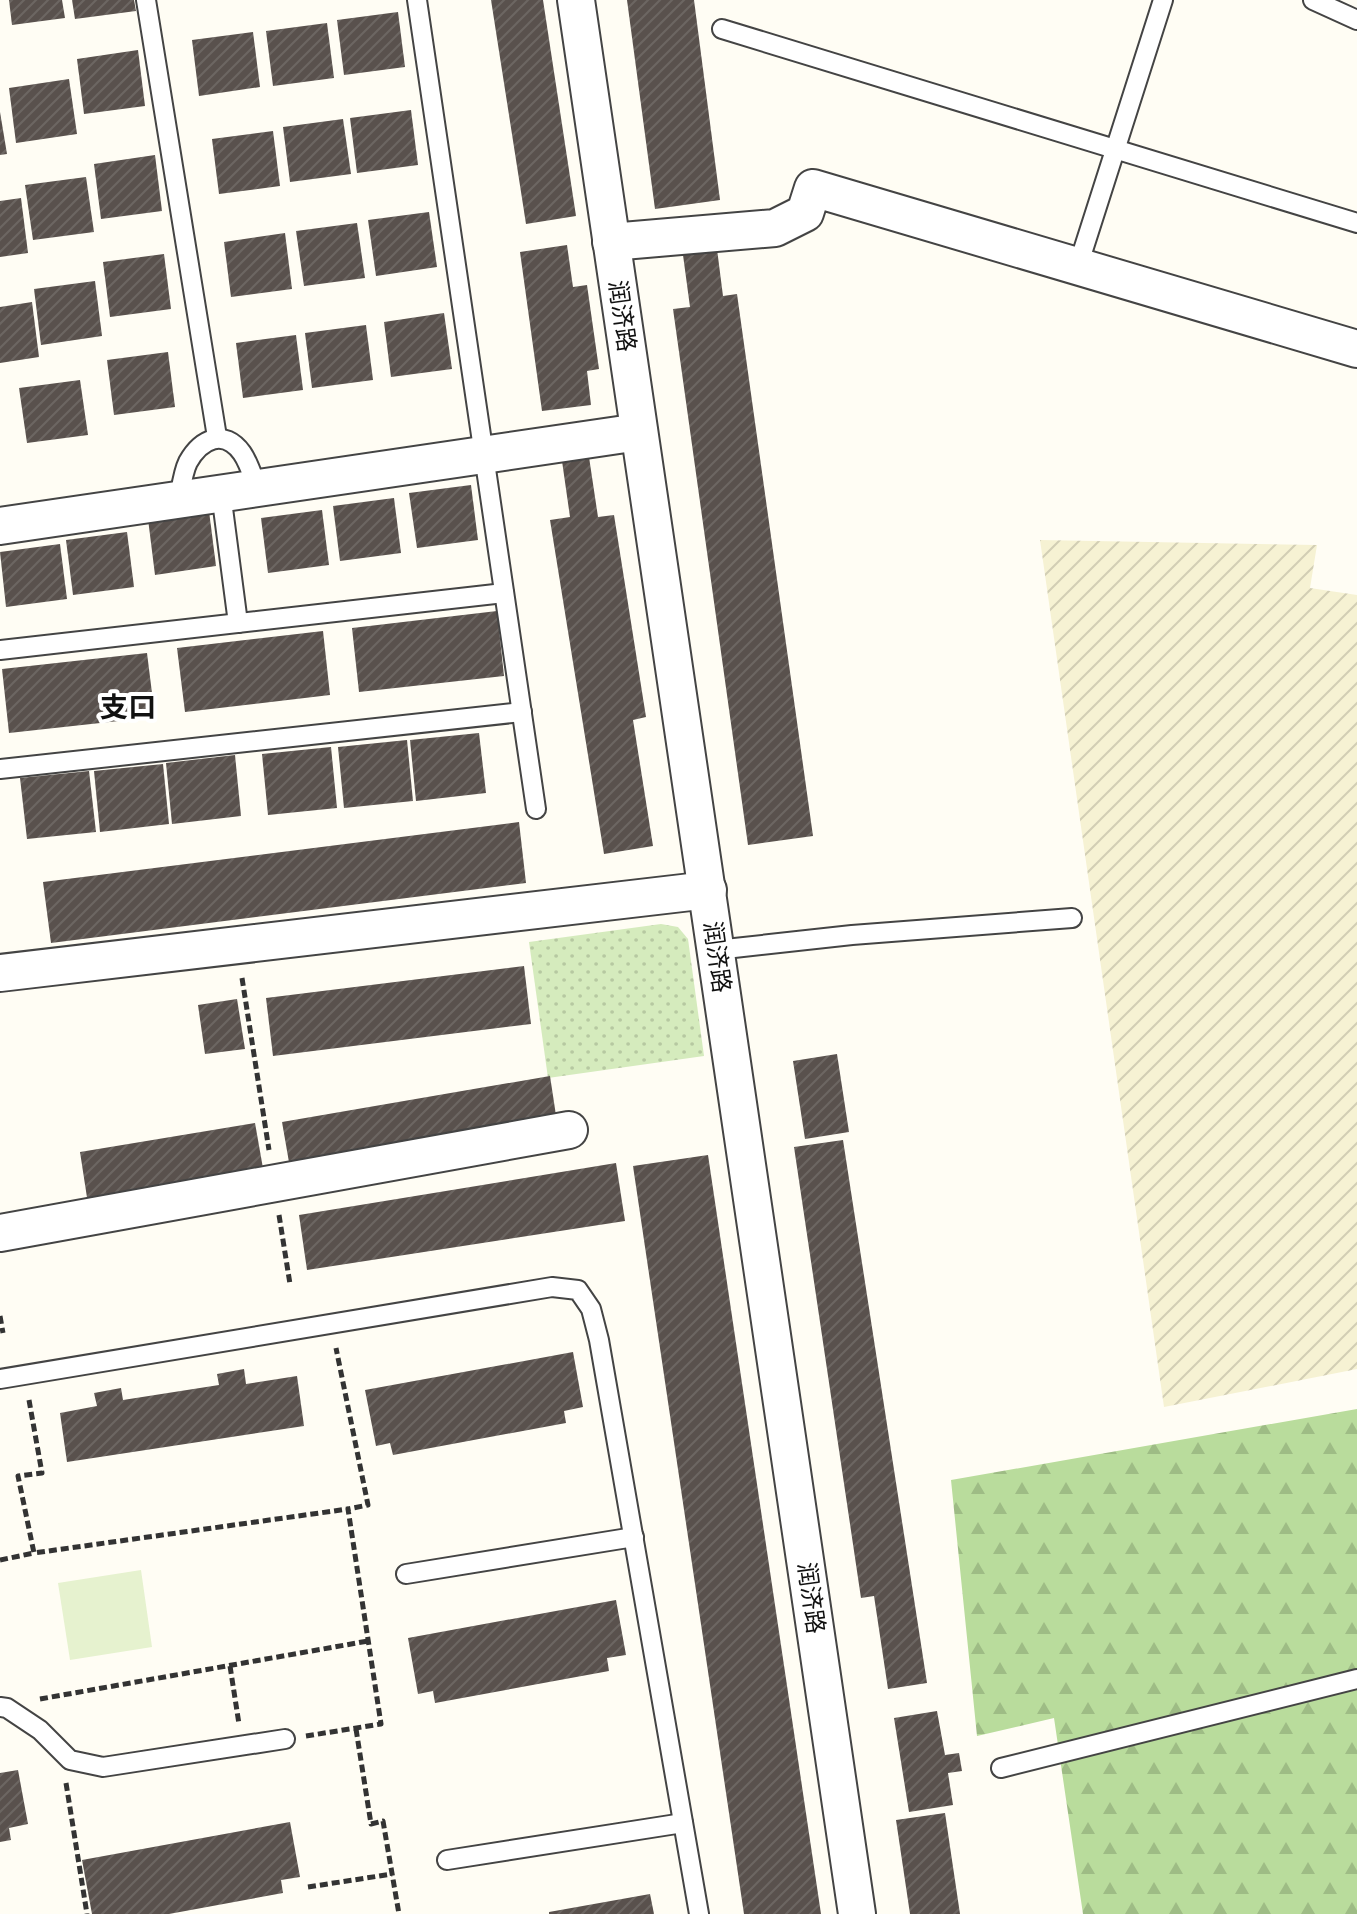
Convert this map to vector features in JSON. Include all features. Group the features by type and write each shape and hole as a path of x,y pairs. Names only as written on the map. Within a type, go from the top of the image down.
{"street":[{"name":"润济路","path":"576,0 857,1914"},
{"path":"611,242 775,228 805,213 813,188 1357,349"},
{"path":"0,526 639,432"},
{"path":"0,973 708,890"},
{"path":"0,1233 569,1130"}],"lane":[{"path":"146,0 217,437"},
{"path":"417,0 536,809"},
{"path":"1078,266 1163,0"},
{"path":"1313,0 1357,20"},
{"path":"722,29 1357,223"},
{"path":"179,499 187,463 205,442 217,437 228,439 243,454 257,488"},
{"path":"221,493 238,623"},
{"path":"0,650 504,593"},
{"path":"0,769 522,712"},
{"path":"716,950 852,935 1072,918"},
{"path":"0,1379 552,1287 578,1290 591,1309 599,1340 699,1914"},
{"path":"406,1574 634,1537"},
{"path":"1001,1768 1357,1679"},
{"path":"0,1707 7,1708 40,1730 70,1760 103,1767 285,1739"},
{"path":"447,1860 683,1823"}],"path":[{"path":"237,945 290,1284"},
{"path":"0,1316 3,1333"},
{"path":"0,1560 368,1505 331,1324"},
{"path":"24,1375 42,1473 18,1476 34,1553"},
{"path":"285,1739 381,1724 348,1509"},
{"path":"31,1701 368,1641"},
{"path":"230,1666 242,1745"},
{"path":"356,1729 371,1824 383,1821 399,1914"},
{"path":"61,1751 87,1914"},
{"path":"308,1887 392,1874"}],"shaded area":[{"path":"1040,540 1317,545 1310,588 1357,595 1357,1369 1164,1407"}],"green space":[{"path":"661,924 678,927 688,939 704,1056 548,1078 529,942"},
{"path":"1357,1409 1357,1914 1083,1914 1054,1718 977,1736 951,1480"},
{"path":"141,1570 152,1647 70,1660 58,1583"}],"building":[{"path":"9,0 62,0 65,18 12,25"},
{"path":"72,0 134,0 136,11 75,19"},
{"path":"491,0 543,0 576,216 526,224"},
{"path":"627,0 694,0 720,200 655,209"},
{"path":"398,12 405,67 344,75 337,20"},
{"path":"327,23 334,78 273,86 266,31"},
{"path":"253,32 260,87 199,96 192,40"},
{"path":"138,50 145,106 84,114 77,59"},
{"path":"69,79 77,134 16,143 9,88"},
{"path":"411,110 418,165 357,173 350,118"},
{"path":"0,112 7,154 0,155"},
{"path":"343,119 351,174 290,182 283,127"},
{"path":"273,131 280,186 219,194 212,139"},
{"path":"155,155 162,211 101,219 94,164"},
{"path":"86,177 94,232 33,240 25,185"},
{"path":"21,198 28,253 0,257 0,201"},
{"path":"429,212 437,267 376,276 368,220"},
{"path":"357,223 365,278 304,286 296,231"},
{"path":"285,233 292,289 231,297 224,242"},
{"path":"567,245 573,287 587,285 599,369 587,371 591,405 542,411 520,252"},
{"path":"717,249 723,296 737,294 813,836 748,845 673,309 690,307 683,255"},
{"path":"164,254 171,309 110,317 103,262"},
{"path":"95,281 102,336 41,345 34,289"},
{"path":"32,302 39,357 0,363 0,307"},
{"path":"444,313 452,369 391,377 384,322"},
{"path":"366,325 373,380 312,388 305,333"},
{"path":"296,335 303,390 243,398 236,343"},
{"path":"168,352 175,407 114,415 107,360"},
{"path":"80,380 88,435 27,443 19,388"},
{"path":"589,457 598,517 614,515 646,717 633,720 653,846 604,854 550,520 570,517 562,461"},
{"path":"471,485 478,540 417,548 409,493"},
{"path":"394,498 401,553 340,561 333,506"},
{"path":"322,510 329,565 268,573 261,518"},
{"path":"209,511 216,566 155,575 148,519"},
{"path":"127,532 134,587 73,595 66,540"},
{"path":"60,544 67,599 6,607 0,552"},
{"path":"497,611 504,676 359,692 352,628"},
{"path":"323,631 330,695 185,712 177,648"},
{"path":"147,653 155,717 9,733 2,669"},
{"path":"479,733 486,793 416,801 410,740"},
{"path":"407,740 413,801 344,808 338,747"},
{"path":"331,747 337,808 268,815 262,754"},
{"path":"235,755 241,816 172,824 166,763"},
{"path":"163,764 169,824 100,832 94,771"},
{"path":"89,771 96,832 27,839 20,778"},
{"path":"519,822 526,883 51,943 43,882"},
{"path":"524,966 531,1024 273,1056 266,998"},
{"path":"237,999 245,1049 205,1054 198,1005"},
{"path":"837,1054 849,1132 805,1139 793,1061"},
{"path":"550,1076 557,1122 290,1168 282,1122"},
{"path":"255,1123 264,1174 88,1204 80,1152"},
{"path":"843,1140 927,1683 888,1689 874,1596 861,1598 794,1147"},
{"path":"708,1155 821,1914 744,1914 633,1166"},
{"path":"616,1163 625,1221 307,1270 299,1215"},
{"path":"573,1352 583,1407 564,1411 566,1423 393,1455 390,1443 376,1446 365,1390"},
{"path":"244,1369 246,1384 297,1376 304,1426 67,1462 60,1413 97,1406 94,1393 121,1388 123,1400 219,1385 217,1374"},
{"path":"616,1600 626,1655 607,1658 609,1671 435,1703 433,1691 418,1694 408,1638"},
{"path":"937,1711 945,1755 959,1753 962,1771 948,1773 953,1805 909,1812 894,1718"},
{"path":"18,1770 28,1824 9,1828 11,1840 0,1842 0,1773"},
{"path":"945,1813 960,1914 910,1914 896,1820"},
{"path":"290,1822 300,1877 281,1880 283,1893 169,1914 92,1914 82,1860"},
{"path":"650,1894 654,1914 549,1914 549,1912"}],"district":[{"name":"支口","path":"128,707"}]}
